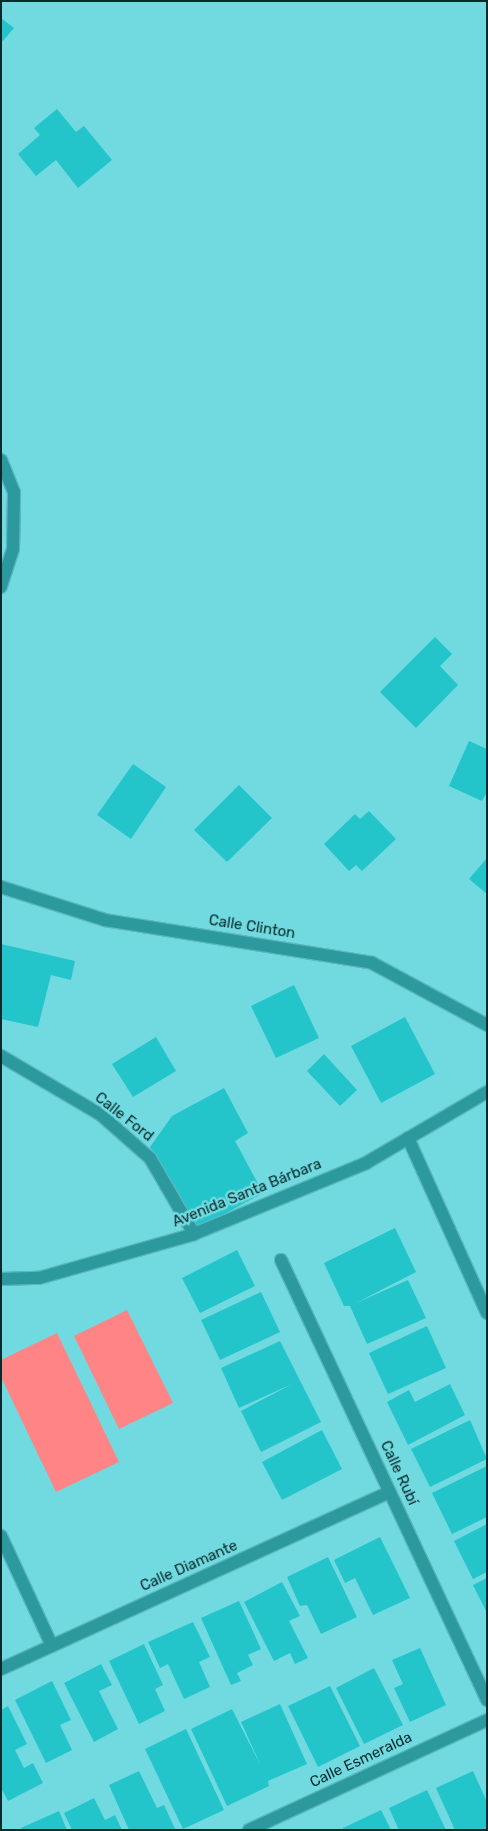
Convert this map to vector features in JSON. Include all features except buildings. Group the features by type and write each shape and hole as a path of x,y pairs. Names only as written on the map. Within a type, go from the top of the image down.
{"street":[{"path":"1,460 14,492 13,549 1,587"},
{"name":"Calle Clinton","path":"1,887 105,920 372,963 487,1025"},
{"name":"Calle Ford","path":"1,1056 101,1115 150,1158 194,1234"},
{"name":"Avenida Santa Bárbara","path":"1,1279 39,1278 194,1234 366,1163 487,1092"},
{"path":"408,1138 487,1313"},
{"name":"Calle Rubí","path":"281,1260 487,1700"},
{"name":"Calle Diamante","path":"1,1669 390,1492"},
{"path":"1,1536 52,1646"},
{"name":"Calle Esmeralda","path":"249,1830 487,1720"}],"shaded area":[{"path":"127,1310 173,1403 119,1429 74,1336"},
{"path":"57,1333 119,1462 56,1492 1,1377 1,1360"}]}
